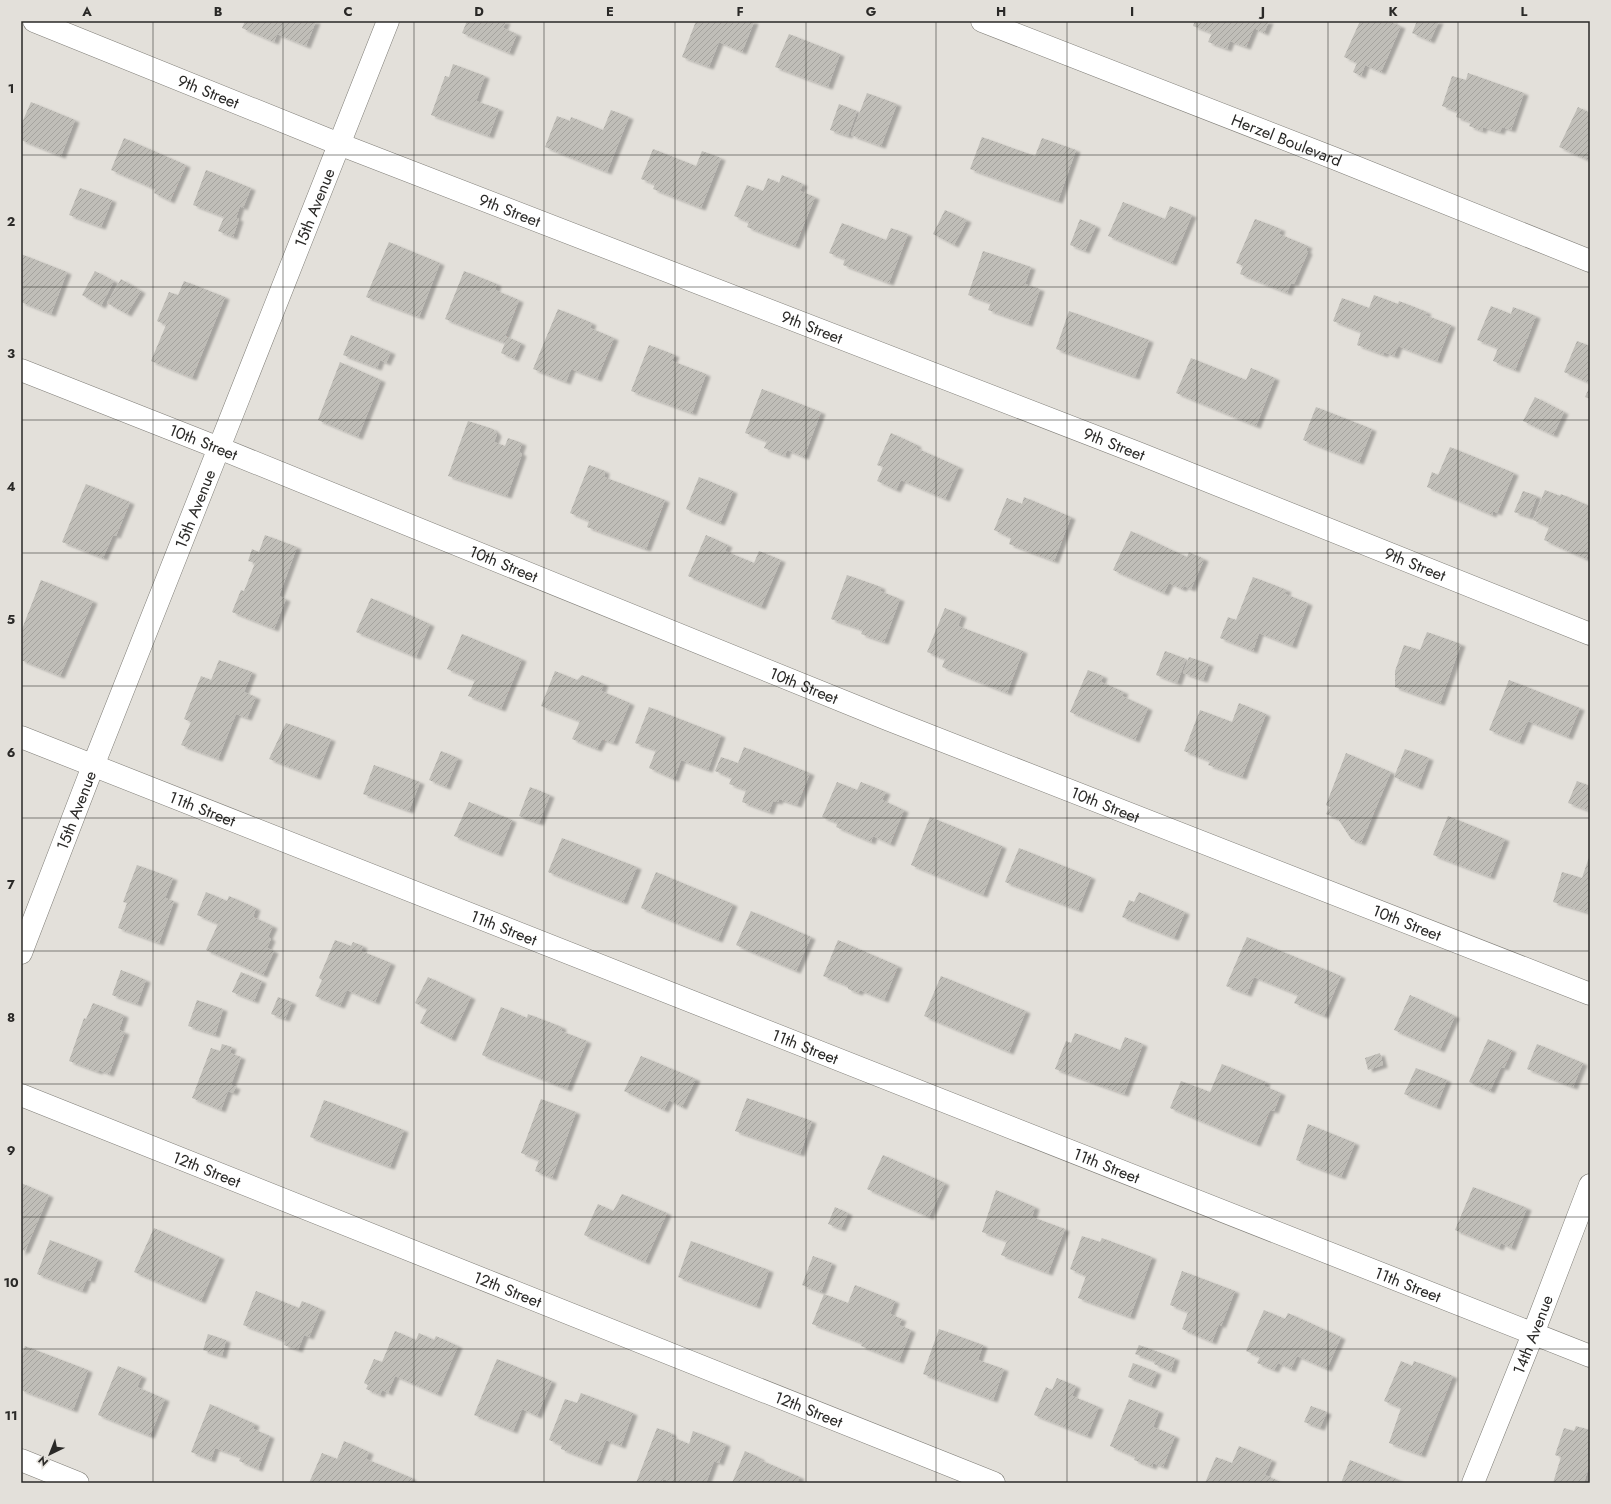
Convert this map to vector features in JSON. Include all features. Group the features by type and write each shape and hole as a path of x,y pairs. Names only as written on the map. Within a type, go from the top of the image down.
{"street":[{"name":"9th Street","path":"34,21 339,144 1138,453 1590,634"},
{"name":"15th Avenue","path":"21,953 218,448 388,21"},
{"name":"Herzel Boulevard","path":"982,21 1329,156 1590,261"},
{"name":"10th Street","path":"21,370 218,448 880,716 1590,994"},
{"name":"11th Street","path":"21,737 1590,1356"},
{"name":"12th Street","path":"21,1095 994,1483"},
{"name":"14th Avenue","path":"1473,1483 1533,1334 1590,1185"},
{"path":"21,1460 78,1483"}],"building":[{"path":"245,21 316,21 306,46 277,34 274,42 242,28"},
{"path":"467,21 506,21 503,28 517,34 509,53 462,33"},
{"path":"696,21 754,22 742,52 719,42 709,67 682,57"},
{"path":"1195,21 1269,21 1264,33 1254,28 1246,47 1230,41 1227,49 1208,42 1212,33 1193,26"},
{"path":"1360,21 1394,21 1393,23 1401,26 1381,72 1365,65 1361,76 1353,72 1357,63 1344,57"},
{"path":"1417,21 1439,21 1430,41 1412,33"},
{"path":"789,34 840,54 828,87 775,67"},
{"path":"453,64 485,76 476,101 499,109 489,136 431,115 445,76 449,77"},
{"path":"1468,73 1524,93 1511,130 1502,127 1500,132 1483,127 1482,131 1469,126 1471,122 1456,117 1458,112 1442,106 1452,76 1466,80"},
{"path":"867,93 897,104 881,146 851,135"},
{"path":"31,102 75,120 61,156 21,140 21,125"},
{"path":"839,104 857,111 848,136 830,130"},
{"path":"1578,107 1590,113 1590,161 1559,147"},
{"path":"611,110 629,117 607,172 545,147 557,116 570,121 571,117 603,130"},
{"path":"982,137 1035,156 1042,138 1076,150 1058,201 970,169"},
{"path":"124,138 186,165 170,201 154,193 155,189 111,170"},
{"path":"653,149 696,166 702,151 721,158 701,208 653,189 655,184 641,179"},
{"path":"206,170 251,188 243,208 240,206 236,218 239,219 233,237 218,231 224,217 193,205"},
{"path":"782,175 803,184 800,191 815,197 795,246 747,227 749,222 734,216 747,185 763,191 768,178 779,183"},
{"path":"80,188 112,200 101,227 69,215"},
{"path":"1123,202 1165,219 1170,206 1192,215 1172,263 1108,236"},
{"path":"945,210 967,220 954,245 933,234"},
{"path":"1080,219 1096,226 1085,251 1070,245"},
{"path":"1255,219 1281,229 1279,234 1308,246 1306,250 1308,252 1294,284 1291,283 1287,293 1240,274 1243,266 1236,263"},
{"path":"842,223 886,240 891,228 908,234 889,283 843,265 845,259 829,253"},
{"path":"389,242 440,263 419,317 366,297"},
{"path":"983,251 1031,267 1025,284 1040,289 1028,324 988,310 991,303 968,295"},
{"path":"21,254 67,272 51,314 21,302"},
{"path":"95,271 114,281 101,306 82,295"},
{"path":"464,271 497,284 495,290 519,300 505,336 521,343 514,359 501,353 505,343 445,319"},
{"path":"121,279 141,291 127,314 107,303"},
{"path":"184,281 225,297 192,378 151,361 166,325 157,321 169,292 178,295"},
{"path":"1374,295 1398,304 1399,301 1427,312 1425,315 1451,325 1437,361 1398,346 1394,356 1384,352 1384,355 1357,345 1361,332 1333,321 1342,298 1369,308"},
{"path":"1491,306 1511,314 1513,307 1536,316 1515,370 1493,361 1498,348 1477,340"},
{"path":"558,309 592,323 590,328 614,338 597,379 571,369 566,382 533,369"},
{"path":"1069,311 1149,340 1135,377 1056,349"},
{"path":"351,335 391,352 386,363 380,360 377,368 343,355"},
{"path":"1577,341 1590,346 1590,383 1564,372"},
{"path":"649,345 675,355 672,361 706,374 692,413 631,391"},
{"path":"1191,358 1246,380 1251,368 1275,378 1256,426 1176,393"},
{"path":"340,362 381,380 358,437 318,420"},
{"path":"1590,386 1590,399 1585,397"},
{"path":"762,389 821,412 804,457 787,450 785,456 764,448 767,441 745,433"},
{"path":"1535,397 1564,412 1553,435 1523,421"},
{"path":"1316,407 1372,429 1359,462 1303,440"},
{"path":"468,421 493,429 497,434 494,442 505,446 508,438 522,443 519,452 522,454 507,496 448,476"},
{"path":"891,433 917,445 916,448 959,467 945,499 901,480 896,490 877,481 883,467 877,465"},
{"path":"1450,447 1514,473 1497,513 1493,511 1492,515 1427,487 1432,472 1438,475"},
{"path":"589,465 605,471 604,477 665,500 646,549 587,527 589,521 570,513"},
{"path":"699,477 733,491 720,523 686,509"},
{"path":"86,484 130,502 116,536 113,535 103,558 62,542"},
{"path":"1545,490 1560,496 1561,494 1590,506 1590,551 1586,559 1544,540 1549,527 1533,520"},
{"path":"1523,491 1537,496 1529,517 1514,512"},
{"path":"1024,497 1071,517 1054,561 1009,544 1011,538 994,530 1007,498 1022,504"},
{"path":"1131,531 1187,557 1189,552 1204,559 1191,589 1184,586 1182,589 1169,583 1164,593 1113,570"},
{"path":"265,535 297,547 279,596 286,599 274,629 232,612 241,590 244,591 255,563 248,561 252,549 259,552"},
{"path":"706,535 728,545 725,551 754,563 759,551 781,560 761,607 688,576"},
{"path":"847,575 881,587 880,591 900,599 884,642 861,634 863,630 831,619"},
{"path":"1253,577 1287,590 1285,594 1308,603 1292,646 1259,633 1253,651 1220,638 1228,617 1236,620"},
{"path":"41,580 93,601 60,676 21,660 21,629"},
{"path":"371,598 430,624 416,657 356,632"},
{"path":"945,608 962,615 958,626 1023,651 1007,693 942,667 945,659 927,652"},
{"path":"1427,632 1461,644 1440,703 1395,687 1395,671 1404,645 1420,650"},
{"path":"462,634 522,659 501,709 468,696 475,680 447,669"},
{"path":"1165,651 1186,659 1177,683 1156,675"},
{"path":"1189,657 1209,664 1203,680 1183,673"},
{"path":"219,660 252,672 244,692 256,697 247,718 236,714 218,759 181,745 191,722 184,719 201,676 211,680"},
{"path":"1088,670 1103,676 1101,682 1124,692 1122,696 1148,708 1135,740 1070,712"},
{"path":"555,671 577,680 582,675 604,684 601,691 630,703 613,743 602,739 597,749 572,739 580,721 541,706"},
{"path":"1509,680 1580,708 1568,737 1528,721 1519,742 1489,730"},
{"path":"1239,703 1266,714 1242,777 1208,765 1210,761 1184,751 1200,710 1232,722"},
{"path":"649,707 721,735 708,770 681,760 674,779 649,768 656,750 635,743"},
{"path":"286,723 331,739 316,777 269,759"},
{"path":"744,747 810,773 797,805 779,799 778,802 773,801 769,812 742,802 746,790 729,784 732,778 715,771 721,757 738,763"},
{"path":"1405,749 1429,758 1418,787 1394,777"},
{"path":"441,751 458,758 446,787 429,780"},
{"path":"1346,753 1391,772 1361,843 1351,839 1338,819 1326,814 1330,807 1326,805"},
{"path":"374,765 420,782 409,811 363,794"},
{"path":"1577,781 1590,786 1590,811 1568,803"},
{"path":"837,782 857,790 861,782 886,792 882,800 904,810 890,844 873,836 871,842 836,827 838,823 822,817"},
{"path":"530,787 550,795 539,823 519,816"},
{"path":"469,802 512,820 498,854 454,836"},
{"path":"1448,816 1505,839 1490,877 1433,855"},
{"path":"930,817 1002,846 983,895 911,865"},
{"path":"562,838 637,867 623,902 548,872"},
{"path":"1019,848 1091,877 1078,910 1005,882"},
{"path":"1590,854 1590,913 1553,902 1562,872 1582,878"},
{"path":"137,865 173,878 165,898 174,901 159,943 118,928 127,903 123,902"},
{"path":"656,872 733,904 718,940 641,908"},
{"path":"206,892 227,901 229,896 256,908 253,917 273,926 268,937 271,939 267,948 274,951 263,975 206,950 218,924 197,915"},
{"path":"1139,892 1185,912 1174,938 1122,917 1129,900 1134,902"},
{"path":"751,911 811,937 796,971 736,945"},
{"path":"1247,937 1341,976 1324,1016 1294,1003 1298,995 1254,977 1247,994 1226,986"},
{"path":"335,940 351,946 353,942 363,946 361,951 391,963 375,1002 347,990 340,1006 315,996 322,980 319,978"},
{"path":"838,940 898,966 884,1000 860,990 858,993 848,989 848,986 823,976"},
{"path":"121,970 146,980 137,1004 112,995"},
{"path":"241,972 262,981 254,1001 232,992"},
{"path":"941,976 1026,1011 1009,1052 924,1016"},
{"path":"428,977 471,997 451,1039 420,1023 427,1009 415,1003"},
{"path":"1410,995 1455,1016 1440,1050 1394,1030"},
{"path":"278,997 292,1002 285,1019 271,1014"},
{"path":"197,1000 223,1009 215,1035 188,1026"},
{"path":"93,1003 124,1015 119,1030 125,1032 109,1074 99,1070 98,1072 69,1061 84,1018 86,1019"},
{"path":"501,1007 527,1018 528,1014 562,1027 561,1031 587,1041 567,1089 482,1055"},
{"path":"1075,1033 1120,1050 1125,1037 1143,1044 1124,1094 1055,1069 1066,1041 1071,1043"},
{"path":"1488,1039 1512,1050 1504,1068 1501,1067 1490,1091 1469,1082"},
{"path":"222,1044 232,1047 230,1053 241,1057 231,1085 236,1087 233,1093 228,1091 221,1110 192,1098 211,1048 220,1051"},
{"path":"1537,1044 1583,1063 1573,1087 1527,1069"},
{"path":"1380,1053 1383,1065 1368,1070 1365,1058"},
{"path":"641,1056 696,1079 682,1107 669,1100 664,1110 624,1091"},
{"path":"1222,1064 1266,1082 1264,1086 1281,1093 1274,1111 1270,1110 1256,1144 1170,1108 1181,1081 1210,1092"},
{"path":"1416,1068 1447,1080 1436,1107 1404,1094"},
{"path":"747,1098 812,1121 800,1154 735,1131"},
{"path":"541,1099 576,1112 552,1178 535,1171 539,1160 521,1153"},
{"path":"324,1100 404,1130 390,1167 310,1137"},
{"path":"1308,1124 1355,1143 1341,1177 1296,1160"},
{"path":"883,1155 945,1183 929,1217 867,1189"},
{"path":"21,1183 49,1195 25,1251 23,1250 21,1254"},
{"path":"1473,1187 1527,1208 1511,1248 1501,1243 1499,1248 1455,1230"},
{"path":"996,1190 1035,1207 1032,1217 1065,1229 1048,1273 1001,1255 1007,1241 982,1232"},
{"path":"622,1194 667,1213 645,1262 584,1235 598,1204 613,1211"},
{"path":"835,1207 848,1213 841,1229 828,1224"},
{"path":"154,1228 220,1257 201,1301 134,1272"},
{"path":"1082,1236 1100,1242 1102,1238 1152,1257 1130,1317 1078,1298 1086,1276 1070,1269"},
{"path":"50,1240 98,1259 90,1281 87,1279 82,1291 37,1274"},
{"path":"691,1241 769,1270 756,1306 678,1277"},
{"path":"813,1256 832,1263 821,1292 802,1285"},
{"path":"1182,1271 1235,1291 1221,1326 1219,1324 1212,1342 1182,1329 1188,1312 1170,1305"},
{"path":"855,1285 895,1301 890,1314 902,1319 899,1325 911,1330 899,1361 861,1346 862,1343 812,1324 824,1294 848,1303"},
{"path":"256,1291 299,1308 302,1301 321,1309 309,1337 304,1335 298,1350 284,1345 285,1341 243,1325"},
{"path":"1264,1310 1285,1319 1288,1313 1341,1337 1327,1369 1297,1356 1291,1369 1278,1363 1274,1370 1257,1363 1260,1357 1246,1351"},
{"path":"939,1329 983,1345 978,1360 1004,1369 993,1400 923,1374"},
{"path":"395,1331 416,1340 419,1333 434,1340 436,1336 458,1346 437,1394 395,1376 388,1393 382,1390 380,1395 366,1389 368,1385 364,1383 374,1359 382,1362"},
{"path":"208,1334 226,1340 222,1356 203,1350"},
{"path":"1139,1345 1175,1358 1171,1371 1154,1364 1155,1361 1135,1354"},
{"path":"25,1346 88,1370 73,1410 21,1390 21,1357"},
{"path":"497,1359 552,1381 537,1416 522,1409 513,1431 474,1415"},
{"path":"1401,1361 1412,1366 1414,1361 1453,1376 1421,1455 1389,1443 1401,1408 1384,1401"},
{"path":"1133,1363 1157,1372 1151,1386 1128,1377"},
{"path":"118,1366 142,1376 137,1387 165,1399 150,1436 98,1415"},
{"path":"1057,1378 1076,1386 1072,1396 1099,1407 1087,1436 1034,1415 1046,1387 1052,1390"},
{"path":"581,1393 633,1413 621,1446 606,1440 597,1463 561,1449 562,1445 549,1440 565,1399 577,1403"},
{"path":"1129,1399 1159,1411 1153,1427 1175,1436 1163,1467 1153,1463 1152,1467 1134,1460 1135,1457 1110,1446"},
{"path":"210,1404 255,1424 253,1429 270,1436 258,1469 239,1461 241,1457 215,1448 211,1460 191,1452"},
{"path":"1311,1406 1327,1412 1320,1428 1304,1422"},
{"path":"1576,1426 1590,1430 1590,1462 1584,1483 1553,1483 1561,1457 1555,1455 1564,1428 1574,1431"},
{"path":"657,1428 671,1433 672,1437 689,1444 693,1431 726,1444 719,1463 714,1461 706,1483 675,1483 663,1479 662,1483 636,1483"},
{"path":"344,1441 369,1452 366,1459 412,1478 410,1483 309,1483 322,1453 337,1459"},
{"path":"1239,1446 1272,1460 1265,1475 1283,1483 1205,1483 1216,1457 1232,1463"},
{"path":"745,1451 760,1458 760,1460 800,1477 797,1483 732,1483"},
{"path":"1350,1460 1399,1480 1398,1483 1341,1483"}]}
